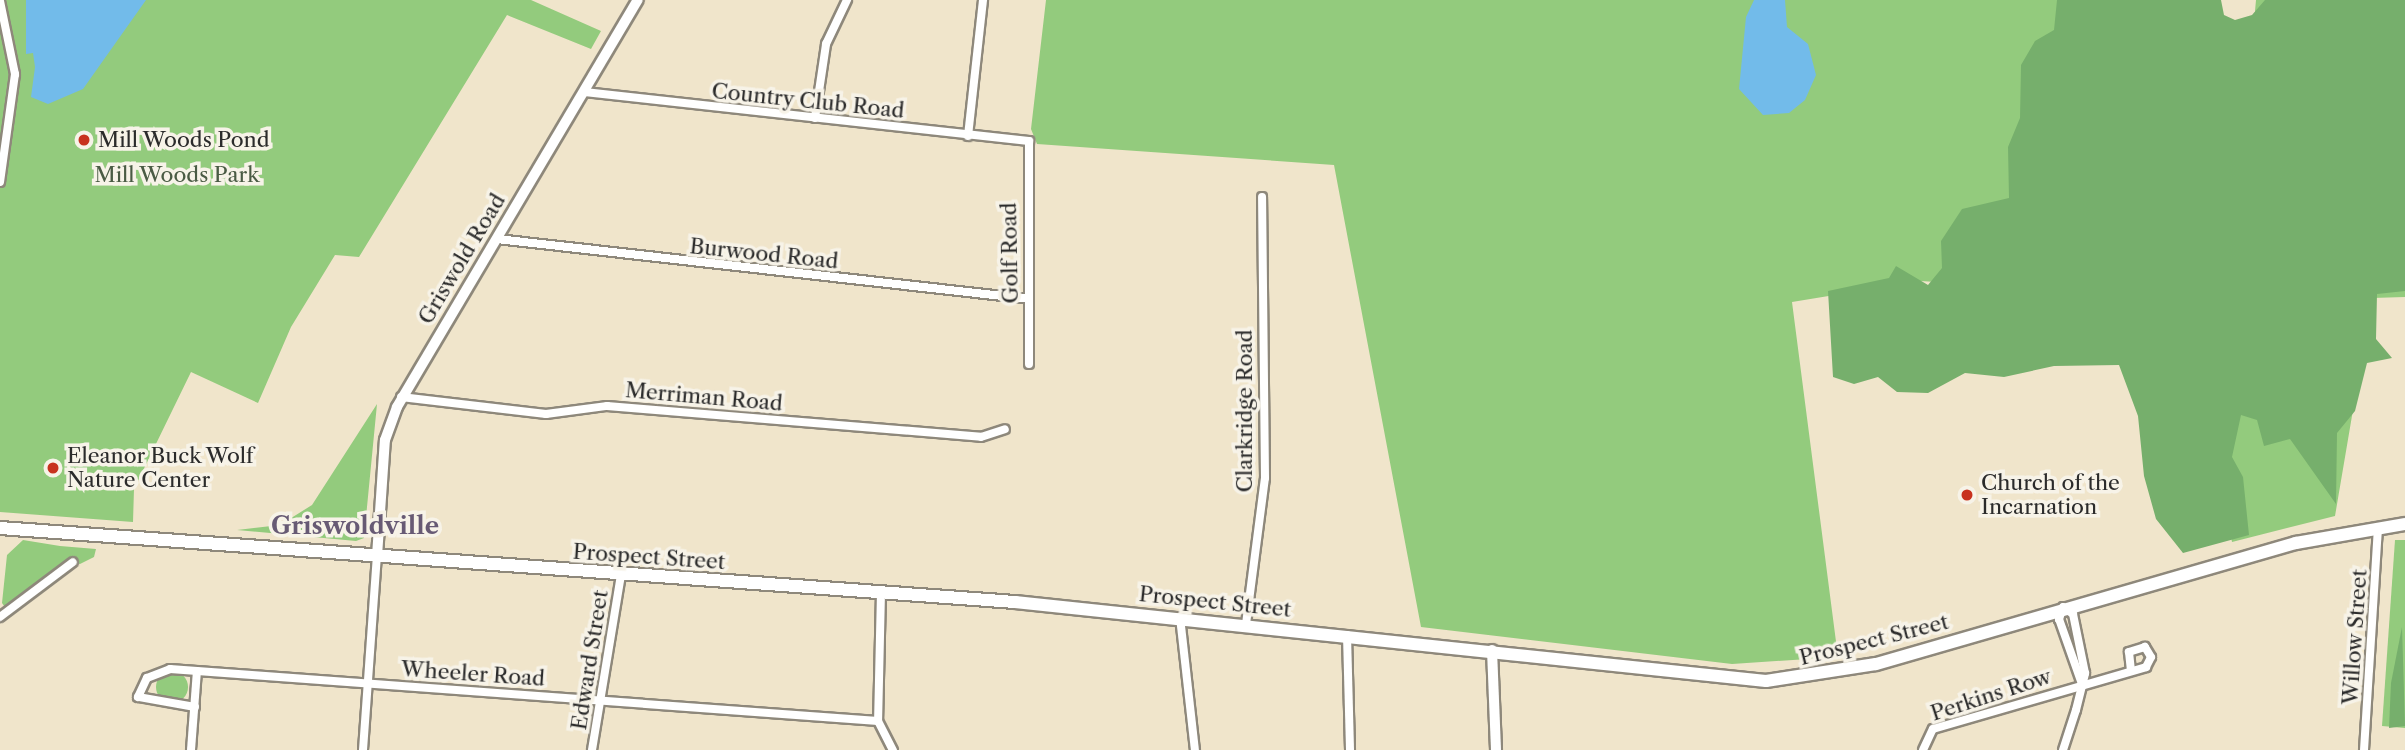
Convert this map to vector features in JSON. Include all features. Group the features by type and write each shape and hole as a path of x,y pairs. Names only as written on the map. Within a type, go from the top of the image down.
{"main road":[{"name":"Prospect Street","path":"0,528 881,592 1180,617 1778,681 1876,664 2063,607 2378,527 2405,524"}],"street":[{"name":"Griswold Road","path":"377,556 385,440 401,397 638,0"},
{"path":"815,118 826,44 847,0"},
{"path":"968,136 984,0"},
{"path":"0,1 15,74 0,182"},
{"name":"Country Club Road","path":"584,92 1029,141"},
{"name":"Golf Road","path":"1029,141 1029,364"},
{"name":"Clarkridge Road","path":"1246,624 1265,478 1262,197"},
{"name":"Burwood Road","path":"496,239 1029,299"},
{"name":"Merriman Road","path":"401,397 546,414 607,406 981,437 1004,429"},
{"name":"Willow Street","path":"2364,750 2378,527"},
{"path":"363,750 377,556"},
{"path":"0,617 73,562"},
{"name":"Edward Street","path":"592,750 604,701 621,574"},
{"path":"881,592 878,721 892,750"},
{"path":"2063,750 2082,684 2081,643 2073,614 2063,607 2059,619 2082,684"},
{"path":"1180,617 1195,750"},
{"path":"1347,635 1350,750"},
{"path":"1492,650 1496,750"},
{"path":"191,750 197,671"},
{"name":"Wheeler Road","path":"195,707 138,697 153,673 197,671 878,721"},
{"name":"Perkins Row","path":"1923,750 1933,729 2131,671"}],"green space":[{"name":"Mill Woods Park","path":"0,0 531,0 601,31 591,49 507,15 359,257 335,255 291,327 258,403 191,372 134,489 133,522 0,512"},
{"path":"1046,0 2071,0 2252,44 2256,0 2405,0 2405,297 2372,298 2335,516 2232,542 2182,297 1920,281 1792,302 1838,657 1732,664 1421,627 1334,165 1037,144 1031,129"},
{"path":"2057,0 2221,0 2224,15 2235,20 2252,15 2265,0 2405,0 2405,291 2377,294 2376,339 2392,358 2367,363 2355,411 2337,433 2336,504 2290,439 2264,446 2257,420 2241,415 2232,457 2243,477 2249,535 2183,553 2156,519 2144,476 2138,416 2119,365 2054,366 2004,377 1965,373 1928,393 1897,392 1878,377 1854,384 1833,377 1828,291 1889,278 1896,266 1928,285 1942,268 1941,241 1962,209 2009,198 2008,147 2020,118 2021,65 2035,41 2054,30"},
{"path":"377,404 364,538 356,541 237,530 280,525 312,505"},
{"path":"23,540 96,549 94,557 80,564 68,561 7,610 2,603 7,555"},
{"path":"2395,540 2405,540 2405,728 2382,726"},
{"path":"2402,627 2405,726 2389,728 2391,683"},
{"path":"172,671 184,675 188,687 184,699 172,703 160,699 156,687 160,675"}],"water":[{"path":"26,0 146,0 83,89 48,104 31,97 35,67 33,53 26,54"},
{"path":"1754,0 1785,0 1787,27 1808,44 1816,75 1805,100 1789,113 1763,115 1739,89 1746,17"}],"place":[{"name":"Mill Woods Pond","path":"84,140"},
{"name":"Eleanor Buck Wolf Nature Center","path":"53,468"},
{"name":"Church of the Incarnation","path":"1967,495"}],"district":[{"name":"Griswoldville","path":"355,526"}]}
